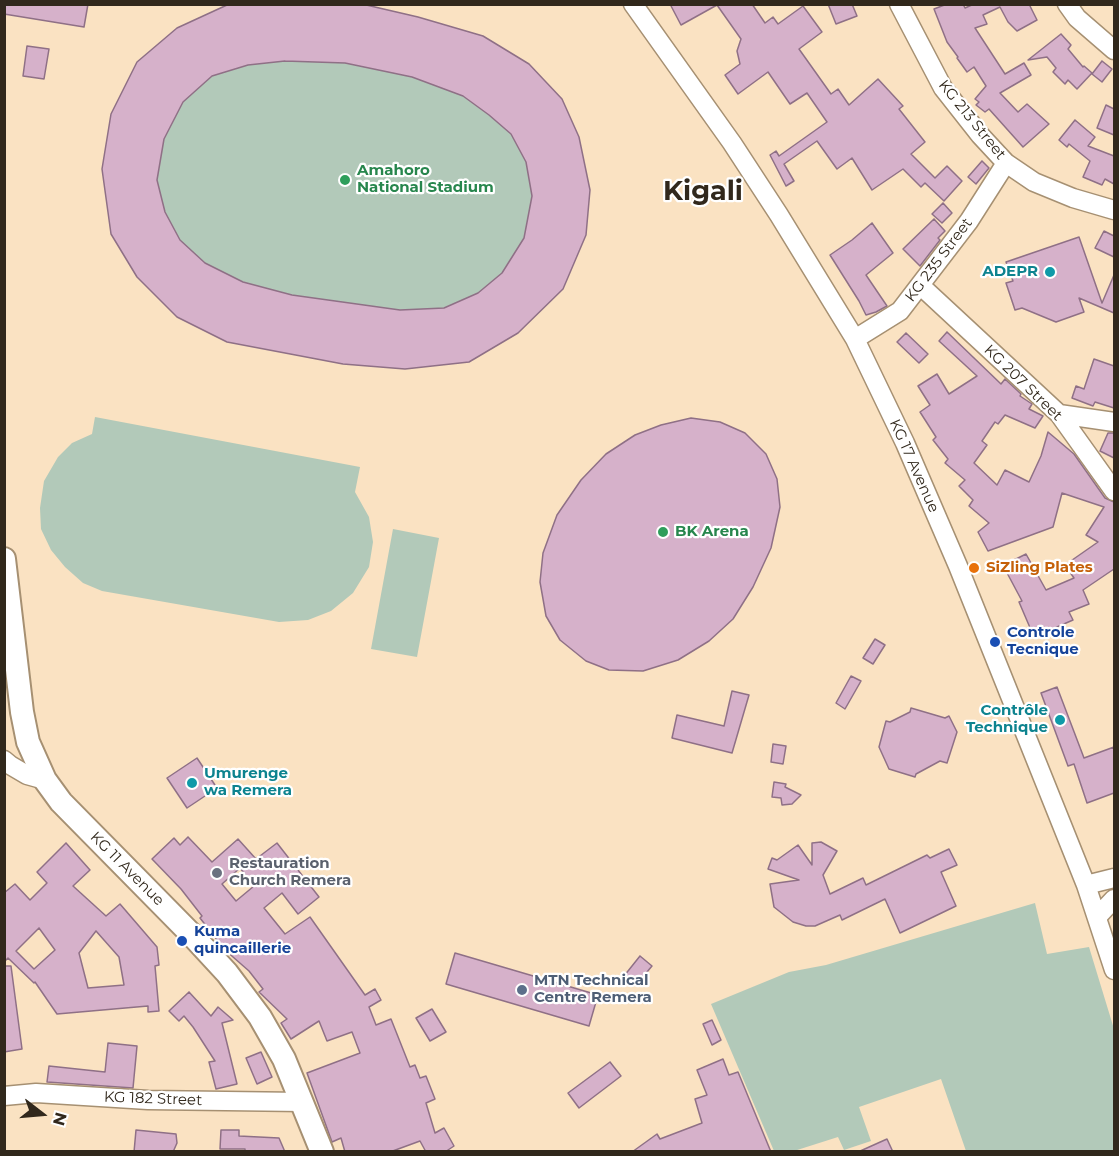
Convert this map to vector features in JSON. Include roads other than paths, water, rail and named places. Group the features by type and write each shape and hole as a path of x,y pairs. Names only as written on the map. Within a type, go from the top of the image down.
{"main road":[{"name":"KG 11 Avenue","path":"4,559 22,712 28,742 45,780 61,802 227,973 260,1017 284,1059 322,1152"}],"street":[{"name":"KG 17 Avenue","path":"633,4 738,152 855,339 905,443 958,566 1098,916 1114,970"},
{"name":"KG 213 Street","path":"899,4 943,88 980,135 1006,163 1034,182 1073,198 1114,210"},
{"path":"1067,4 1077,18 1114,50"},
{"name":"KG 235 Street","path":"855,339 900,312 969,221 1006,163"},
{"name":"KG 207 Street","path":"921,285 1059,414 1114,490"},
{"path":"1059,414 1114,422"},
{"path":"4,760 27,775 45,780"},
{"path":"1086,885 1114,878"},
{"path":"1098,916 1114,899"},
{"name":"KG 182 Street","path":"4,1096 36,1093 148,1100 303,1102"}],"place":[{"name":"Amahoro National Stadium","path":"345,180"},
{"name":"ADEPR","path":"1050,272"},
{"name":"BK Arena","path":"663,532"},
{"name":"SiZling Plates","path":"974,568"},
{"name":"Controle Tecnique","path":"995,642"},
{"name":"Contrôle Technique","path":"1060,720"},
{"name":"Umurenge wa Remera","path":"192,783"},
{"name":"Restauration Church Remera","path":"217,873"},
{"name":"Kuma quincaillerie","path":"182,941"},
{"name":"MTN Technical Centre Remera","path":"522,990"}],"district":[{"name":"Kigali","path":"703,192"}]}
